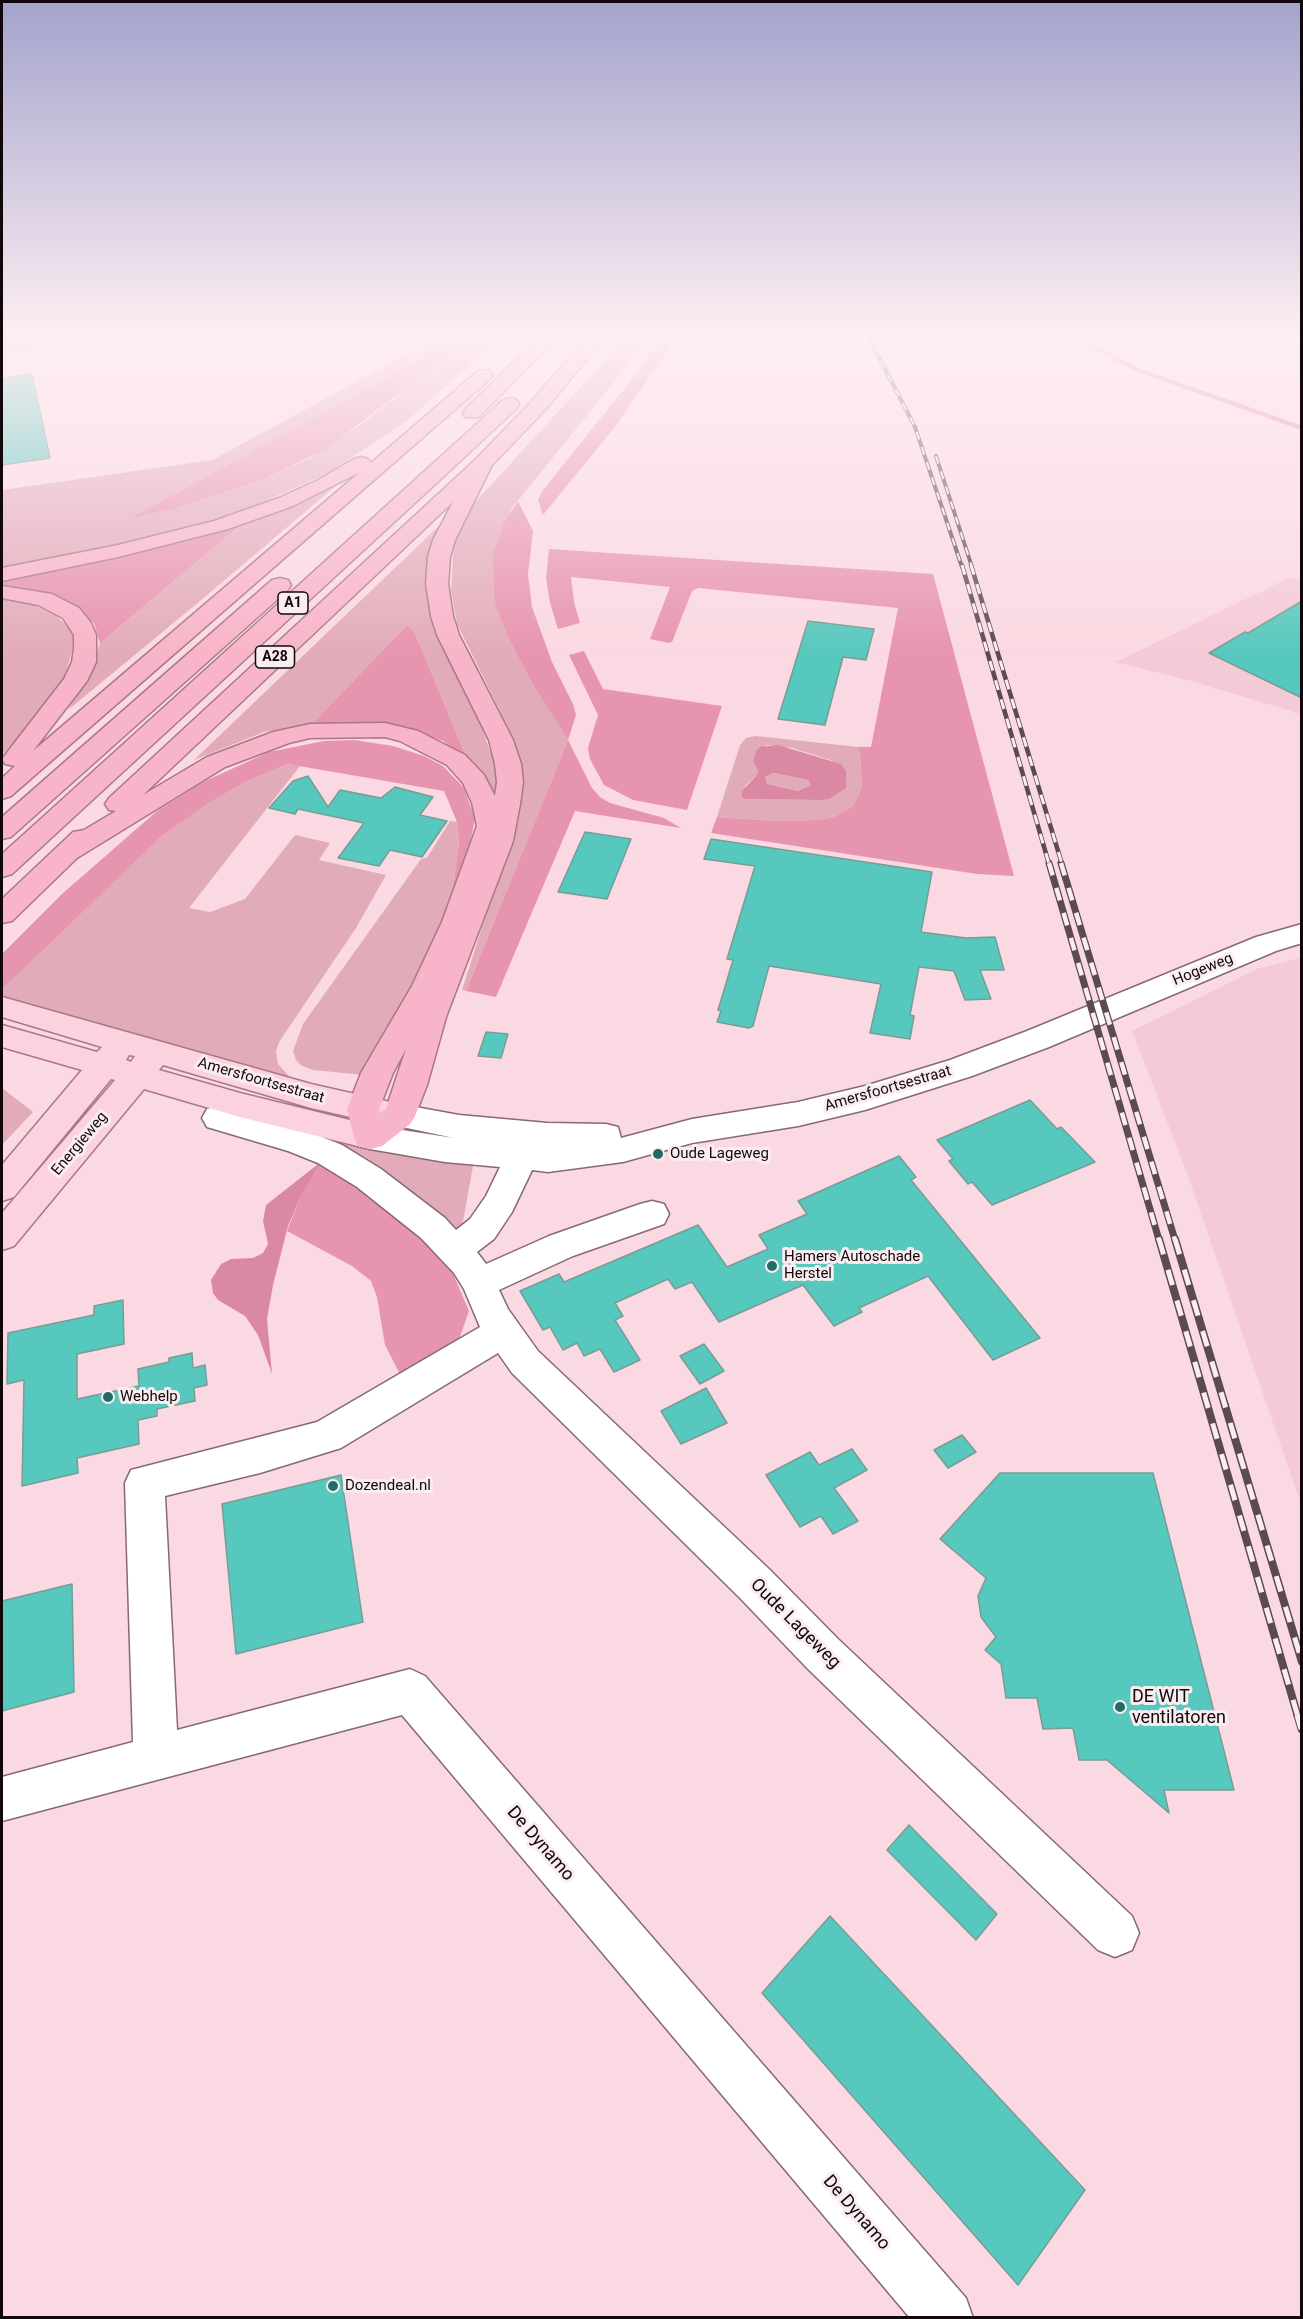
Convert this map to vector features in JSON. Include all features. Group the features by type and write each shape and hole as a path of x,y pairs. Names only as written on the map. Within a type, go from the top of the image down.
{"highway":[{"path":"2,574 171,539 268,508 325,484 397,440"},
{"path":"2,791 411,440"},
{"path":"378,498 442,440"},
{"name":"A1","path":"2,868 472,440"},
{"name":"A28","path":"2,914 505,440"},
{"name":"A28","path":"399,1116 411,1085 431,1017 500,841 510,782 503,748 487,710 447,634 437,584 439,557 444,540 483,463"},
{"name":"A1","path":"2,831 297,569"},
{"path":"2,592 44,599 71,613 82,629 86,648 84,662 75,681 46,721 2,774"},
{"name":"A28","path":"67,852 216,762 282,737 310,731 385,730 409,736 456,760 475,780 485,803 490,826 456,922 436,965 377,1073 366,1123"},
{"path":"366,1123 399,1116"}],"main road":[{"name":"Amersfoortsestraat","path":"2,1007 114,1054 147,1064 240,1105 366,1123"},
{"name":"Amersfoortsestraat","path":"2,1036 114,1054"},
{"name":"Energieweg","path":"2,1188 114,1054"},
{"name":"Energieweg","path":"2,1236 147,1064"}],"street":[{"name":"Hogeweg","path":"1106,1010 1266,944 1302,933"},
{"name":"Amersfoortsestraat","path":"399,1116 459,1127 523,1146 548,1159 623,1150 662,1138 798,1114 904,1086 1016,1047 1106,1010"},
{"path":"218,1118 315,1146 351,1165 433,1228 455,1250 482,1229 500,1203 523,1146"},
{"name":"Amersfoortsestraat","path":"366,1123 445,1150 523,1146"},
{"path":"479,1283 561,1246 652,1214"},
{"name":"Oude Lageweg","path":"455,1250 479,1283 493,1317 525,1362 755,1584 823,1654 1115,1933"},
{"path":"156,1758 145,1483 260,1456 327,1436 503,1332"},
{"name":"De Dynamo","path":"2,1799 410,1691 946,2318"}],"shaded area":[{"path":"249,440 272,440 131,518 178,508 262,480 312,457 337,440 378,440 328,473 259,504 186,529 103,548 2,567 2,490 213,460"},
{"path":"272,440 338,440 326,449 262,480 178,508 129,519"},
{"path":"532,440 567,440 512,508 496,545 494,585 513,647 533,685 568,740 466,991 462,990 513,830 523,781 515,741 457,624 451,590 454,542 467,514"},
{"path":"583,440 604,440 543,515 538,500 543,490"},
{"path":"344,479 68,710 94,662 100,643 243,523"},
{"path":"518,501 533,531 528,574 532,607 552,662 573,704 576,715 568,740 533,685 513,647 495,604 493,558 504,523"},
{"path":"444,521 428,588 430,613 438,638 482,729 493,759 497,780 495,798 467,759 414,631 407,625 312,724 264,732 194,760"},
{"path":"243,523 100,643 94,623 75,606 36,591 2,587 2,580 174,544"},
{"path":"549,549 933,574 1014,876 977,874 711,833 717,817 776,821 818,820 834,817 853,806 862,787 858,747 871,747 898,608 698,588 692,591 672,642 669,643 650,639 670,587 571,577 574,602 580,623 558,629 550,603 546,578"},
{"path":"1291,577 1301,582 1301,714 1191,681 1116,662"},
{"path":"2,598 29,603 56,616 74,632 72,651 64,679 28,727 2,755"},
{"path":"407,625 414,631 467,759 443,741 402,727 362,722 312,724"},
{"path":"584,651 603,689 722,706 687,810 633,800 604,785 590,759 588,748 598,715 569,655"},
{"path":"756,736 858,747 862,787 853,806 834,817 818,820 776,821 717,817 740,745 746,738","holes":["767,745 792,748 833,761 819,800 745,799 745,786 758,771 753,761 756,751"]},
{"path":"354,740 393,746 424,756 443,766 464,788 475,819 466,863 451,904 459,842 457,822 444,791 287,764 245,782 209,803 162,836 2,989 2,954 62,894 157,811 203,782 269,752 324,741"},
{"path":"568,740 592,788 600,797 610,803 664,818 681,828 575,811 496,997 466,991"},
{"path":"778,745 841,764 846,771 846,788 829,799 745,799 742,797 742,791 756,776 758,771 753,761 760,747","holes":["773,773 808,780 811,785 798,791 767,784 765,777"]},
{"path":"287,764 300,766 189,908 210,912 245,899 295,835 330,843 319,860 386,875 356,928 279,1042 276,1052 278,1064 289,1076 310,1084 306,1089 2,1001 2,989 162,836 209,803 245,782"},
{"path":"772,773 808,780 812,785 798,791 767,784 765,777"},
{"path":"450,821 457,822 459,842 451,904 436,947 364,1075 313,1070 302,1066 296,1060 293,1051 303,1024 421,859 427,858"},
{"path":"1302,958 1301,1504 1187,1173 1132,1031 1257,969"},
{"path":"2,1088 33,1112 2,1145"},
{"path":"286,1124 473,1166 462,1227 459,1230 449,1227 380,1167 363,1156"},
{"path":"322,1161 345,1170 448,1262 469,1311 454,1354 402,1378 385,1345 377,1297 371,1281 352,1266 287,1231 300,1198"},
{"path":"322,1161 300,1198 288,1226 273,1285 267,1319 272,1374 258,1335 245,1316 218,1300 213,1293 211,1280 221,1264 231,1259 253,1258 263,1253 268,1244 263,1221 266,1205"}],"building":[{"path":"2,440 46,440 50,458 2,465"},
{"path":"1302,601 1302,698 1209,653 1245,632 1248,633"},
{"path":"808,621 874,629 866,660 843,657 825,725 778,719"},
{"path":"308,776 328,807 340,790 381,798 395,787 433,797 420,815 447,821 422,857 390,850 379,866 338,858 364,823 298,809 295,814 269,808 293,781"},
{"path":"585,832 631,839 607,899 558,892"},
{"path":"711,839 932,872 921,932 966,938 995,937 1004,970 980,970 991,999 965,1000 954,971 919,967 910,1015 914,1016 910,1039 870,1033 881,984 769,966 753,1026 749,1028 717,1022 721,1011 718,1010 733,960 727,959 755,866 704,859"},
{"path":"486,1032 508,1034 501,1058 478,1056"},
{"path":"1030,1100 1057,1129 1061,1127 1095,1162 992,1205 972,1182 968,1184 949,1161 953,1159 937,1140"},
{"path":"899,1156 916,1177 911,1180 1040,1338 993,1360 928,1276 859,1308 862,1312 834,1326 803,1285 719,1322 692,1282 675,1289 668,1279 615,1303 623,1316 615,1320 640,1360 614,1372 600,1349 584,1356 577,1343 563,1350 550,1327 543,1330 520,1291 559,1274 564,1282 698,1225 727,1267 768,1249 759,1235 807,1214 798,1201"},
{"path":"123,1300 124,1344 77,1354 77,1399 139,1386 138,1369 169,1362 169,1358 192,1353 193,1368 205,1365 207,1385 194,1388 195,1401 157,1409 157,1416 138,1420 139,1444 77,1458 78,1473 22,1486 24,1380 7,1384 8,1333 94,1315 94,1306"},
{"path":"704,1344 724,1371 700,1384 680,1356"},
{"path":"706,1388 727,1423 681,1444 661,1411"},
{"path":"962,1435 976,1452 948,1468 934,1450"},
{"path":"852,1449 867,1470 834,1488 858,1521 833,1534 821,1516 800,1527 766,1475 810,1452 819,1465"},
{"path":"1000,1473 1153,1473 1234,1790 1164,1790 1169,1813 1107,1760 1079,1760 1073,1728 1043,1729 1037,1698 1006,1698 1001,1664 985,1650 996,1637 981,1617 978,1596 986,1578 940,1539"},
{"path":"341,1475 363,1622 236,1654 222,1504"},
{"path":"72,1584 74,1692 2,1711 2,1601"},
{"path":"909,1825 997,1914 976,1940 887,1850"},
{"path":"830,1916 1085,2190 1018,2285 762,1993"}],"railway":[{"path":"919,440 962,567"},
{"path":"936,456 972,567"},
{"path":"962,565 1049,864"},
{"path":"971,565 1062,864"},
{"path":"1049,863 1159,1240"},
{"path":"1061,863 1175,1240"},
{"path":"1159,1239 1298,1717"},
{"path":"1175,1239 1302,1662"},
{"path":"1298,1715 1302,1729"}],"place":[{"name":"Oude Lageweg","path":"658,1154"},
{"name":"Hamers Autoschade Herstel","path":"772,1266"},
{"name":"Webhelp","path":"108,1397"},
{"name":"Dozendeal.nl","path":"333,1486"},
{"name":"DE WIT ventilatoren","path":"1120,1707"}]}
